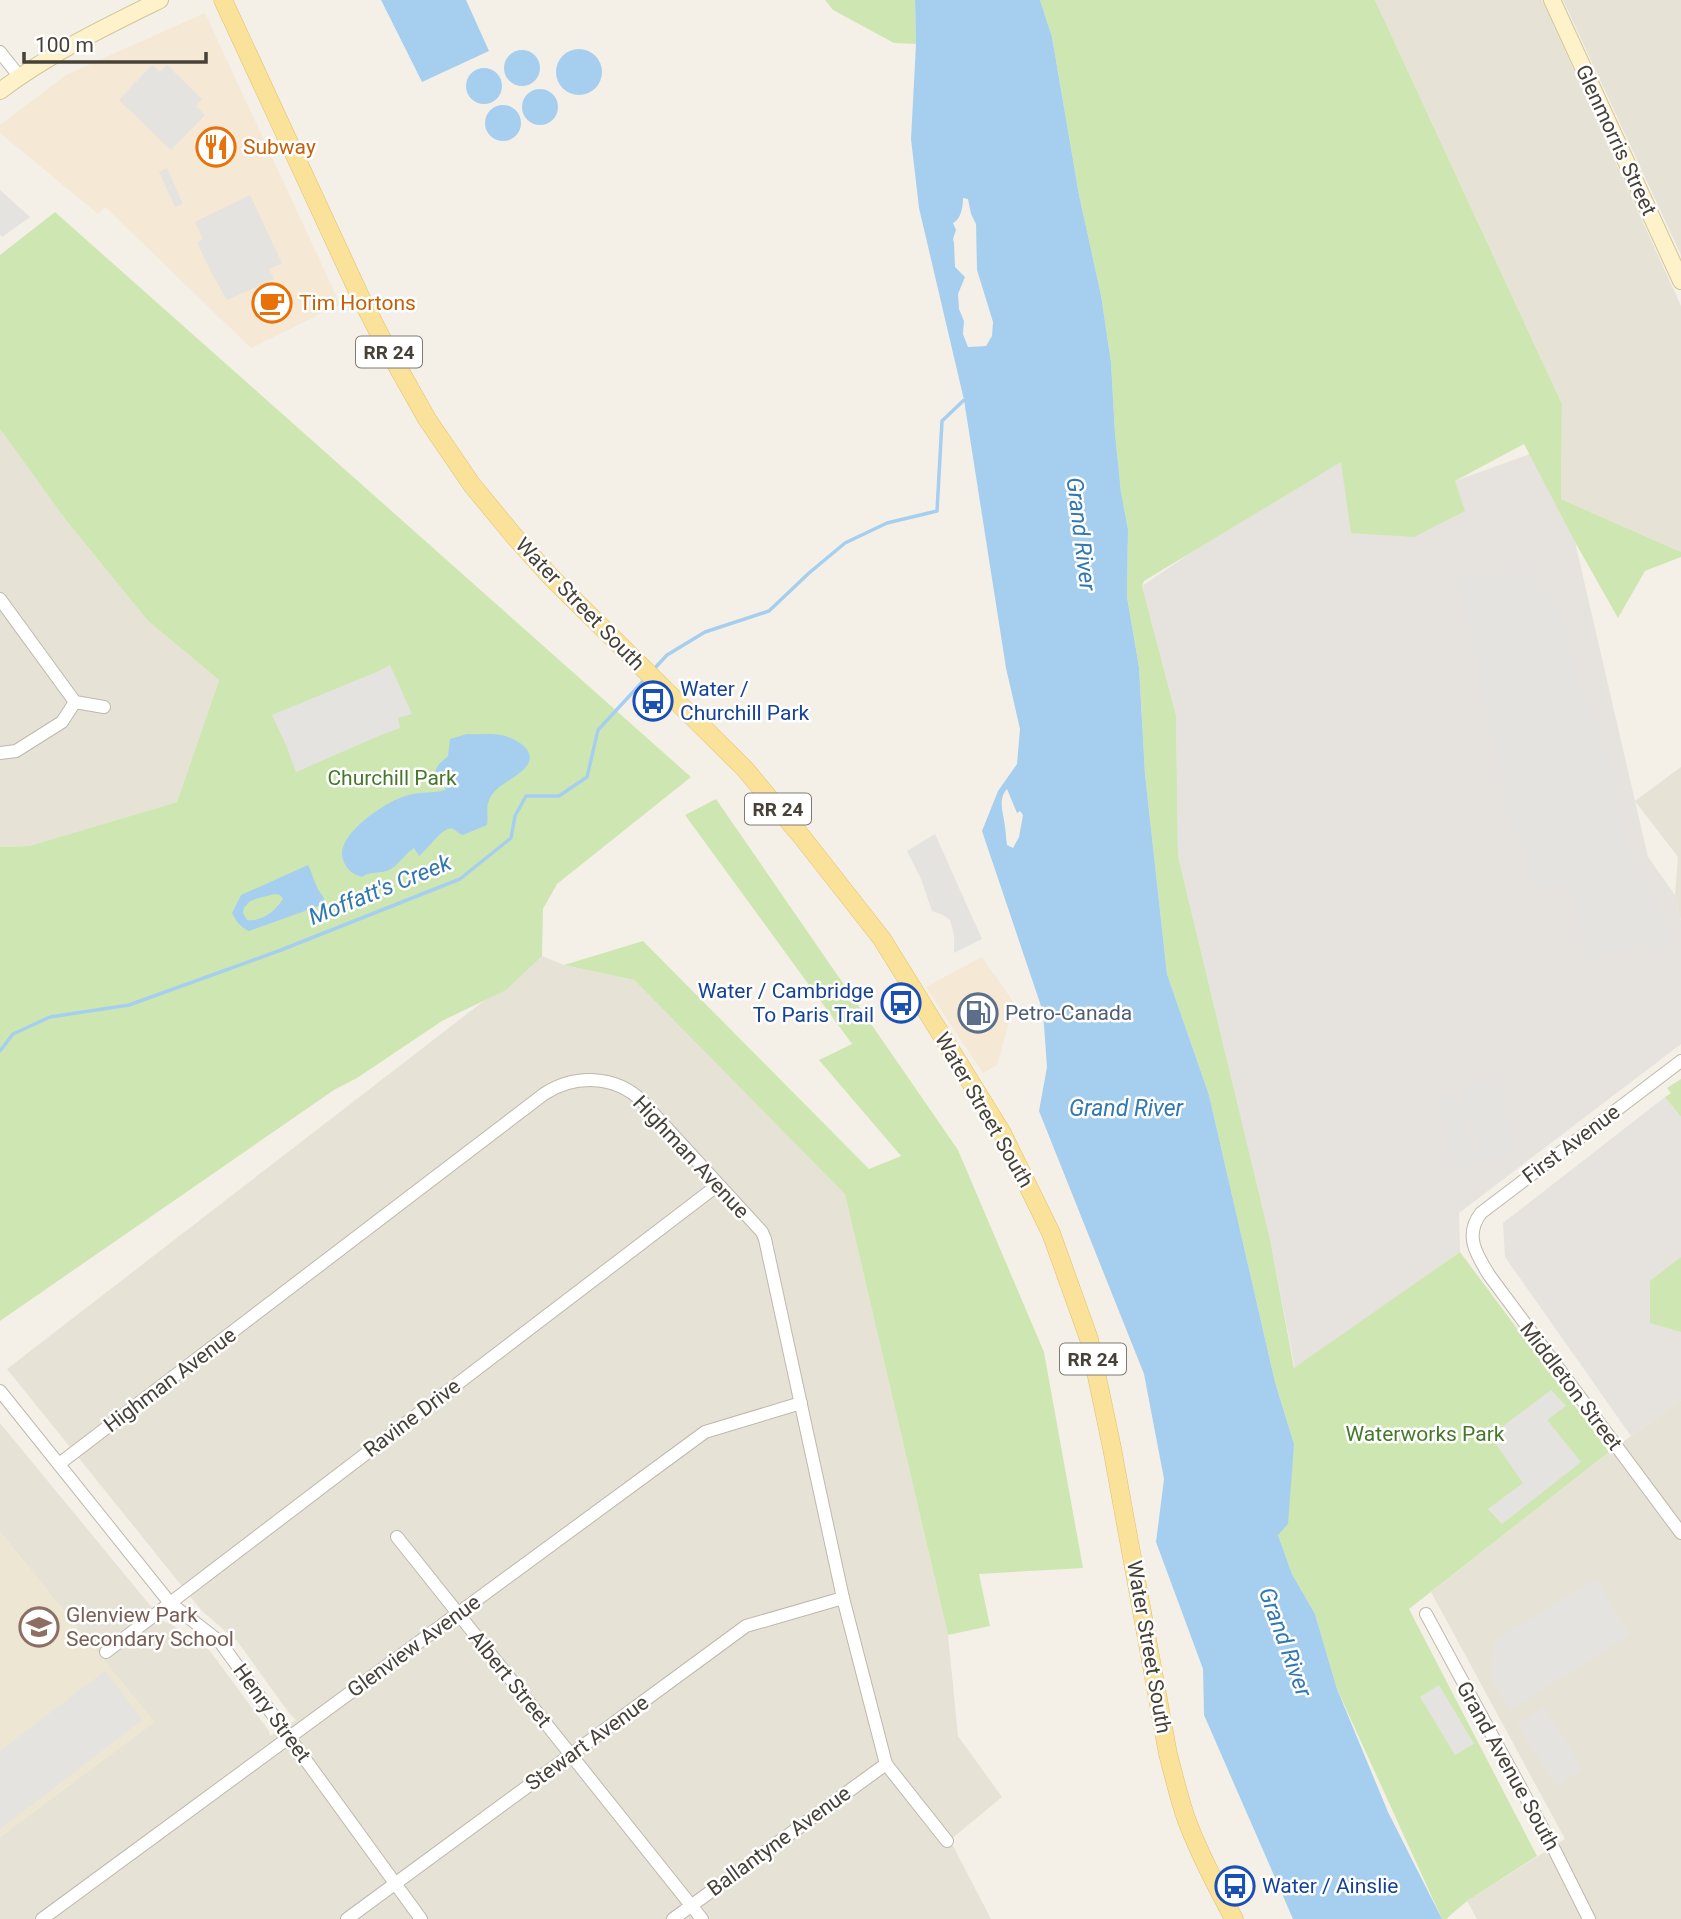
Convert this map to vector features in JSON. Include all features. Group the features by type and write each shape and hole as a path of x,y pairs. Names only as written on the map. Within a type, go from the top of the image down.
{"main road":[{"name":"Water Street South","path":"223,0 382,339 427,419 472,485 550,576 744,768 802,837 882,939 1002,1133 1051,1233 1089,1339 1112,1448 1168,1754 1187,1821 1234,1919"},
{"path":"1204,1861 1222,1919"}],"street":[{"path":"0,90 80,40 160,0"},
{"name":"Glenmorris Street","path":"1552,0 1679,272"},
{"path":"0,52 19,76"},
{"path":"0,599 75,702 104,707"},
{"path":"0,752 16,751 62,722 75,702"},
{"name":"First Avenue","path":"1472,1234 1475,1220 1481,1213 1681,1061"},
{"name":"Highman Avenue","path":"60,1464 544,1094 577,1080 611,1083 642,1101 762,1231 768,1246 843,1598 886,1764 947,1841"},
{"name":"Ravine Drive","path":"106,1652 718,1185"},
{"name":"Middleton Street","path":"1472,1234 1475,1251 1489,1275 1676,1517 1681,1533"},
{"name":"Henry Street","path":"0,1391 170,1604 220,1642 421,1919"},
{"name":"Glenview Avenue","path":"42,1919 705,1432 801,1403"},
{"name":"Albert Street","path":"397,1537 702,1919"},
{"name":"Stewart Avenue","path":"347,1919 746,1626 843,1598"},
{"name":"Grand Avenue South","path":"1426,1614 1589,1919"},
{"name":"Ballantyne Avenue","path":"673,1919 886,1764"}],"shaded area":[{"path":"1375,0 1542,0 1681,306 1681,552 1561,499 1562,404"},
{"path":"1563,0 1681,0 1681,255"},
{"path":"205,13 340,304 251,348 105,207 98,214 0,133 0,125 66,75"},
{"path":"152,65 160,72 167,65 202,99 196,106 205,115 171,150 119,100"},
{"path":"167,168 183,204 175,207 159,172"},
{"path":"0,190 30,217 2,237 0,235"},
{"path":"250,195 282,263 269,269 274,279 227,300 197,242 203,239 195,222"},
{"path":"0,429 65,519 148,621 219,680 177,802 29,846 0,847"},
{"path":"1530,454 1575,542 1648,857 1675,895 1681,921 1681,1044 1459,1213 1460,1252 1295,1369 1270,1239 1178,856 1176,715 1142,586 1198,548 1342,461 1455,481"},
{"path":"1528,570 1558,610 1580,683 1611,767 1631,862 1642,860 1656,920 1666,918 1673,948 1654,953 1652,944 1586,960 1569,885 1534,893 1523,850 1511,828 1460,581"},
{"path":"390,665 412,714 398,718 400,728 296,772 272,715"},
{"path":"1681,767 1681,921 1675,895 1678,857 1635,801"},
{"path":"935,834 982,939 954,953 954,935 950,920 932,911 921,879 907,851"},
{"path":"542,956 564,965 634,980 845,1193 948,1635 958,1736 1002,1797 950,1840 991,1919 0,1919 0,1837 154,1722 0,1532 0,1423 163,1621 210,1651 270,1736 296,1720 237,1641 202,1611 7,1369"},
{"path":"982,957 1014,1003 997,1065 983,1073 926,987"},
{"path":"1497,1076 1517,1152 1455,1169 1435,1097 1456,1092 1473,1154 1479,1153 1461,1086"},
{"path":"1665,1097 1681,1117 1681,1257 1676,1261 1681,1267 1681,1400 1631,1436 1505,1257 1503,1223"},
{"path":"1551,1390 1566,1406 1547,1420 1581,1462 1502,1524 1488,1509 1523,1483 1496,1444 1504,1439 1498,1430"},
{"path":"1681,1400 1681,1919 1477,1919 1467,1901 1565,1839 1431,1592 1609,1452"},
{"name":"Glenview Park Secondary School","path":"0,1532 154,1722 0,1837"},
{"path":"1596,1579 1630,1635 1510,1710 1490,1676 1495,1640"},
{"path":"105,1671 142,1720 0,1829 0,1751"},
{"path":"1439,1685 1474,1744 1455,1755 1420,1697"},
{"path":"1544,1707 1583,1770 1557,1787 1517,1724"}],"green space":[{"path":"825,0 915,0 916,44 894,43 833,10"},
{"name":"Waterworks Park","path":"1040,0 1375,0 1562,404 1561,499 1681,552 1681,557 1645,571 1618,618 1524,444 1455,481 1465,511 1414,537 1351,533 1341,462 1144,581 1142,586 1176,715 1178,856 1270,1239 1294,1368 1460,1252 1609,1452 1409,1609 1537,1856 1467,1901 1446,1919 1442,1919 1337,1689 1315,1614 1292,1574 1278,1535 1294,1444 1275,1382 1209,1095 1167,974 1145,774 1139,667 1127,597 1128,529 1121,492 1111,362 1101,295 1079,195 1052,37"},
{"name":"Churchill Park","path":"55,212 691,777 557,884 543,909 542,956 506,990 442,1021 357,1078 334,1090 0,1321 0,847 29,846 177,802 219,680 148,621 65,519 0,429 0,255"},
{"path":"716,799 958,1150 1044,1352 1083,1568 979,1574 990,1626 948,1635 845,1194 634,980 564,965 643,941 869,1169 901,1156 819,1060 852,1044 685,815"},
{"path":"1681,1079 1681,1117 1665,1097 1671,1093 1667,1088"},
{"path":"1681,1257 1681,1332 1650,1323 1650,1281"}],"water":[{"path":"381,0 466,0 489,51 422,82"},
{"name":"Grand River","path":"915,0 1040,0 1052,37 1079,195 1101,295 1111,362 1121,492 1128,529 1127,597 1139,667 1145,774 1167,974 1209,1095 1275,1382 1294,1444 1288,1524 1278,1535 1292,1574 1315,1614 1337,1689 1388,1812 1442,1919 1293,1919 1204,1715 1203,1669 1156,1542 1164,1479 1144,1374 1039,1111 1047,1067 1043,1012 982,831 998,791 1017,764 1020,729 1006,668 964,400 919,208 911,139 916,44","holes":["963,198 968,199 976,224 977,270 993,322 992,336 986,346 968,347 959,309 958,294 965,277 955,267 953,239 956,230 953,223 960,216","1007,789 1017,813 1020,811 1023,815 1019,837 1013,848 1007,845 1002,807 1002,798"]},
{"path":"579,49 595,56 602,72 595,88 579,95 563,88 556,72 563,56"},
{"path":"522,50 535,55 540,68 535,81 522,86 509,81 504,68 509,55"},
{"path":"484,68 497,73 502,86 497,99 484,104 471,99 466,86 471,73"},
{"path":"540,89 553,94 558,107 553,120 540,125 527,120 522,107 527,94"},
{"path":"503,105 515,111 521,123 515,135 503,141 491,135 485,123 491,111"},
{"path":"467,734 501,735 520,743 529,752 528,764 523,770 490,798 487,825 463,835 449,829 440,834 419,856 414,848 387,871 362,877 350,871 343,860 342,851 353,831 373,814 402,797 445,790 446,784 435,771 448,756 450,739"},
{"path":"308,865 325,901 319,906 249,931 239,924 232,913 241,895","holes":["280,895 283,899 272,911 258,919 247,920 243,913 249,902"]}],"waterway":[{"name":"Moffatt's Creek","path":"653,670 667,655 705,632 769,611 845,543 887,523 937,511 942,421 964,400"},
{"name":"Moffatt's Creek","path":"0,1051 13,1034 50,1017 129,1005 281,950 460,879 511,838 515,816 526,796 559,796 587,777 598,730 646,678"}],"place":[{"name":"Subway","path":"216,147"},
{"name":"Tim Hortons","path":"272,303"},
{"name":"Water / Churchill Park","path":"653,701"},
{"name":"Water / Cambridge To Paris Trail","path":"901,1003"},
{"name":"Petro-Canada","path":"978,1013"},
{"name":"Glenview Park Secondary School","path":"39,1627"},
{"name":"Water / Ainslie","path":"1235,1886"}]}
